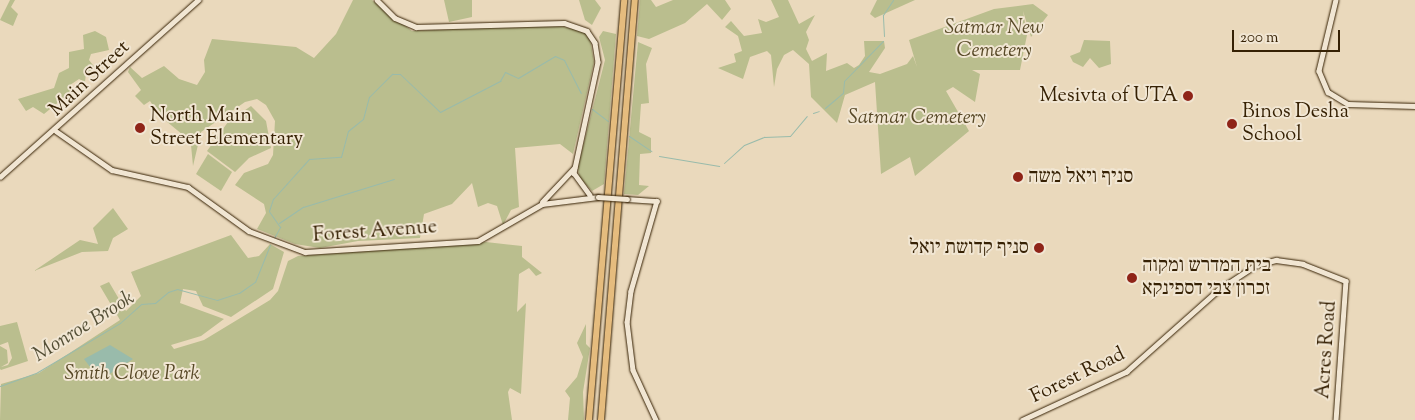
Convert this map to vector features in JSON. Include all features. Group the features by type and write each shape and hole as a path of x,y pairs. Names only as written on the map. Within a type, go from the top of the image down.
{"highway":[{"path":"589,420 624,0"},
{"path":"601,420 635,0"}],"street":[{"name":"Main Street","path":"0,177 56,131 198,0"},
{"path":"377,0 409,25 564,23 585,29 595,43 598,62 574,168 578,184 591,196"},
{"path":"1336,0 1319,71 1328,92 1348,104 1415,106"},
{"name":"Forest Avenue","path":"56,131 112,170 188,187 249,231 305,252 478,241 537,206 591,196 657,201 631,290 627,322 633,370 656,420"},
{"path":"537,206 574,168"},
{"name":"Forest Road","path":"1022,420 1126,372 1204,301 1256,265 1286,260 1346,281"},
{"name":"Acres Road","path":"1336,420 1346,281"}],"green space":[{"path":"10,0 15,0 11,7 18,14 13,26 0,20"},
{"path":"353,0 372,0 412,31 554,25 583,31 590,39 594,62 573,154 560,144 515,148 519,207 511,210 503,225 497,206 488,203 478,207 472,183 452,204 424,214 420,238 358,241 320,248 295,244 257,229 266,213 264,204 235,185 244,173 268,164 273,155 275,121 266,105 257,99 245,102 201,132 193,166 191,145 183,135 160,116 150,101 144,105 135,96 141,90 128,72 130,67 142,78 164,66 179,79 197,85 205,72 204,60 212,39 296,47 314,58 336,34"},
{"path":"444,0 472,0 472,17 449,22"},
{"path":"579,0 595,0 601,8 592,25 585,20"},
{"path":"640,0 651,0 656,7 673,0 725,0 731,9 722,20 707,4 685,23 649,39 637,36"},
{"path":"771,0 788,0 799,24 815,15 806,32 809,40 806,49 812,61 827,53 826,71 847,63 854,68 859,65 865,56 864,41 884,41 885,48 869,72 880,74 907,64 913,56 917,67 909,40 994,9 1033,4 1048,15 1031,37 1023,11 1027,35 1020,70 972,70 980,74 975,102 953,87 946,91 969,131 915,176 910,157 881,174 875,82 845,95 837,123 811,97 809,64 793,50 784,55 777,69 774,87 771,55 767,51 750,57 743,79 718,68 736,62 734,54 742,51 738,36 725,27 731,21 744,36 762,33 758,19 766,22 779,17"},
{"path":"877,0 915,0 875,18 870,14"},
{"path":"95,31 106,37 109,50 91,54 89,60 96,69 86,73 85,82 79,79 70,85 74,97 66,96 44,114 33,107 26,111 18,99 54,88 59,73 69,68 69,52 84,49 83,35"},
{"path":"603,31 616,34 604,184 592,191 579,177 578,166 605,60 599,37"},
{"path":"1084,40 1110,41 1111,64 1099,68 1090,58 1083,67 1073,62 1070,56 1080,52"},
{"path":"638,42 652,48 646,64 649,103 641,104 639,132 651,138 651,153 640,154 639,185 649,186 638,195 624,194"},
{"path":"251,106 266,121 271,148 249,158 235,172 207,151 228,122"},
{"path":"208,154 232,172 221,191 196,174"},
{"path":"113,208 128,229 113,238 108,251 82,252 34,271 80,240 98,244 93,228"},
{"name":"Smith Clove Park","path":"231,235 248,258 259,256 270,244 284,252 273,289 231,317 203,306 196,291 183,289 180,303 224,319 201,336 171,345 174,349 204,340 270,300 278,291 288,261 298,256 486,242 522,246 522,257 542,273 536,276 529,268 519,274 517,312 526,303 521,394 510,388 508,392 512,420 0,420 1,384 39,373 120,320 100,286 109,282 126,311 141,296 131,272"},
{"path":"17,322 28,361 1,370 0,346 7,350 8,363 1,367 8,365 12,358 8,342 0,345 0,326"},
{"path":"586,324 586,344 590,348 583,392 584,420 568,420 570,398 565,391 577,377 583,357 577,343"}],"shaded area":[{"path":"110,345 133,359 100,380 84,359"}],"waterway":[{"name":"Monroe Brook","path":"884,36 883,15 893,0"},
{"name":"Monroe Brook","path":"825,108 843,93 844,81 883,41"},
{"name":"Monroe Brook","path":"274,238 280,227 269,211 273,199 309,159 341,157 348,131 363,119 369,97 392,74 400,74 440,112 500,81 505,72 518,78 555,56 564,60 581,93"},
{"name":"Monroe Brook","path":"592,109 608,121"},
{"name":"Monroe Brook","path":"813,113 819,111"},
{"name":"Monroe Brook","path":"724,163 744,145 764,137 790,136 807,116"},
{"name":"Monroe Brook","path":"629,136 651,151"},
{"name":"Monroe Brook","path":"659,156 719,166"},
{"path":"279,223 303,207 394,179"},
{"name":"Monroe Brook","path":"0,386 36,373 120,323 141,304 155,303 168,292 177,289 217,300 239,293 255,282 270,245"}],"place":[{"name":"Mesivta of UTA","path":"1188,96"},
{"name":"Binos Desha School","path":"1232,124"},
{"name":"North Main Street Elementary","path":"140,128"},
{"name":"סניף ויאל משה","path":"1018,177"},
{"name":"סניף קדושת יואל","path":"1039,248"},
{"name":"בית המדרש ומקוה זכרון צבי דספינקא","path":"1132,278"}],"park label":[{"name":"Satmar New Cemetery","path":"994,40"},
{"name":"Satmar Cemetery","path":"917,118"}]}
